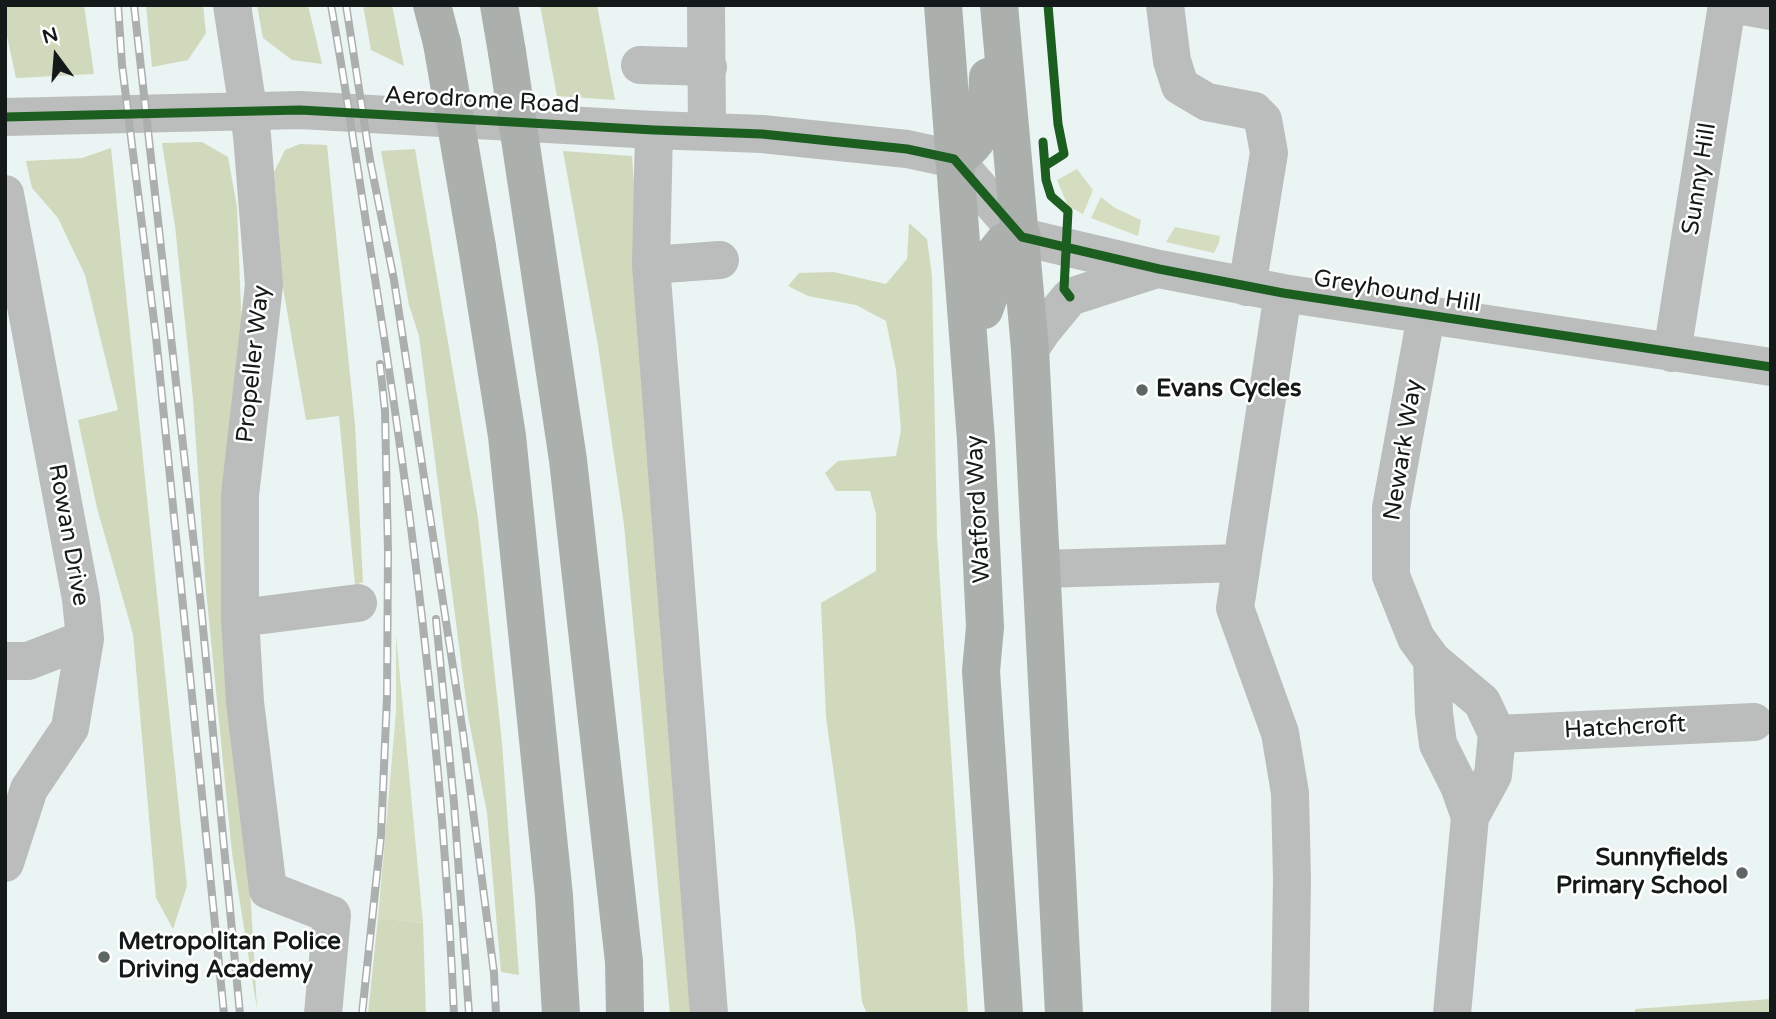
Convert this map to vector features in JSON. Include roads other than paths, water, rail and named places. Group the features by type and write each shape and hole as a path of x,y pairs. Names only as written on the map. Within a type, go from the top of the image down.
{"highway":[{"path":"432,5 442,43 507,436 554,895 561,1014"},
{"path":"499,5 570,473 624,962 625,1014"},
{"name":"Watford Way","path":"943,5 970,345 985,627 982,671 1004,1014"},
{"path":"999,5 1030,349 1064,1014"},
{"path":"954,159 970,147 984,128 988,74 1002,51"},
{"path":"970,345 989,296 987,263 1004,242 1021,237"}],"street":[{"name":"Propeller Way","path":"232,5 249,110 264,285 240,495 240,618 245,702 268,890 332,915 323,1014"},
{"path":"706,5 707,131"},
{"path":"1165,5 1172,61 1180,86 1207,102 1254,111 1264,120 1269,153 1265,290 1235,608 1280,733 1290,793 1290,1014"},
{"name":"Sunny Hill","path":"1672,353 1727,5"},
{"path":"1738,5 1771,11"},
{"path":"640,65 708,67"},
{"name":"Aerodrome Road","path":"5,117 300,110 762,134 907,149 954,159"},
{"path":"654,130 651,265 709,1014"},
{"path":"954,159 1021,237"},
{"name":"Rowan Drive","path":"5,194 81,600 85,639 70,728 29,789 5,863"},
{"name":"Greyhound Hill","path":"1021,237 1265,290 1771,367"},
{"path":"651,265 720,260"},
{"path":"1030,349 1070,296 1159,268"},
{"name":"Newark Way","path":"1426,316 1391,508 1391,576 1416,638 1432,660 1482,702 1497,734"},
{"path":"1042,569 1241,563"},
{"path":"240,618 358,603"},
{"path":"5,661 28,661 85,639"},
{"path":"1432,660 1438,744 1459,786 1470,817"},
{"name":"Hatchcroft","path":"1497,734 1754,722"},
{"path":"1452,1014 1470,817 1493,775 1497,734"}],"railway":[{"path":"118,5 122,65 156,337 224,1014"},
{"path":"134,5 201,607 240,1014"},
{"path":"331,5 398,429 423,623 442,818 454,1014"},
{"path":"346,5 370,160 394,280 463,733 494,973 496,1014"},
{"path":"362,1014 381,836 387,697 388,552 385,411 380,364"},
{"path":"436,619 454,803 469,1014"}],"place":[{"name":"Evans Cycles","path":"1142,390"},
{"name":"Sunnyfields Primary School","path":"1742,873"},
{"name":"Metropolitan Police Driving Academy","path":"104,957"}]}
